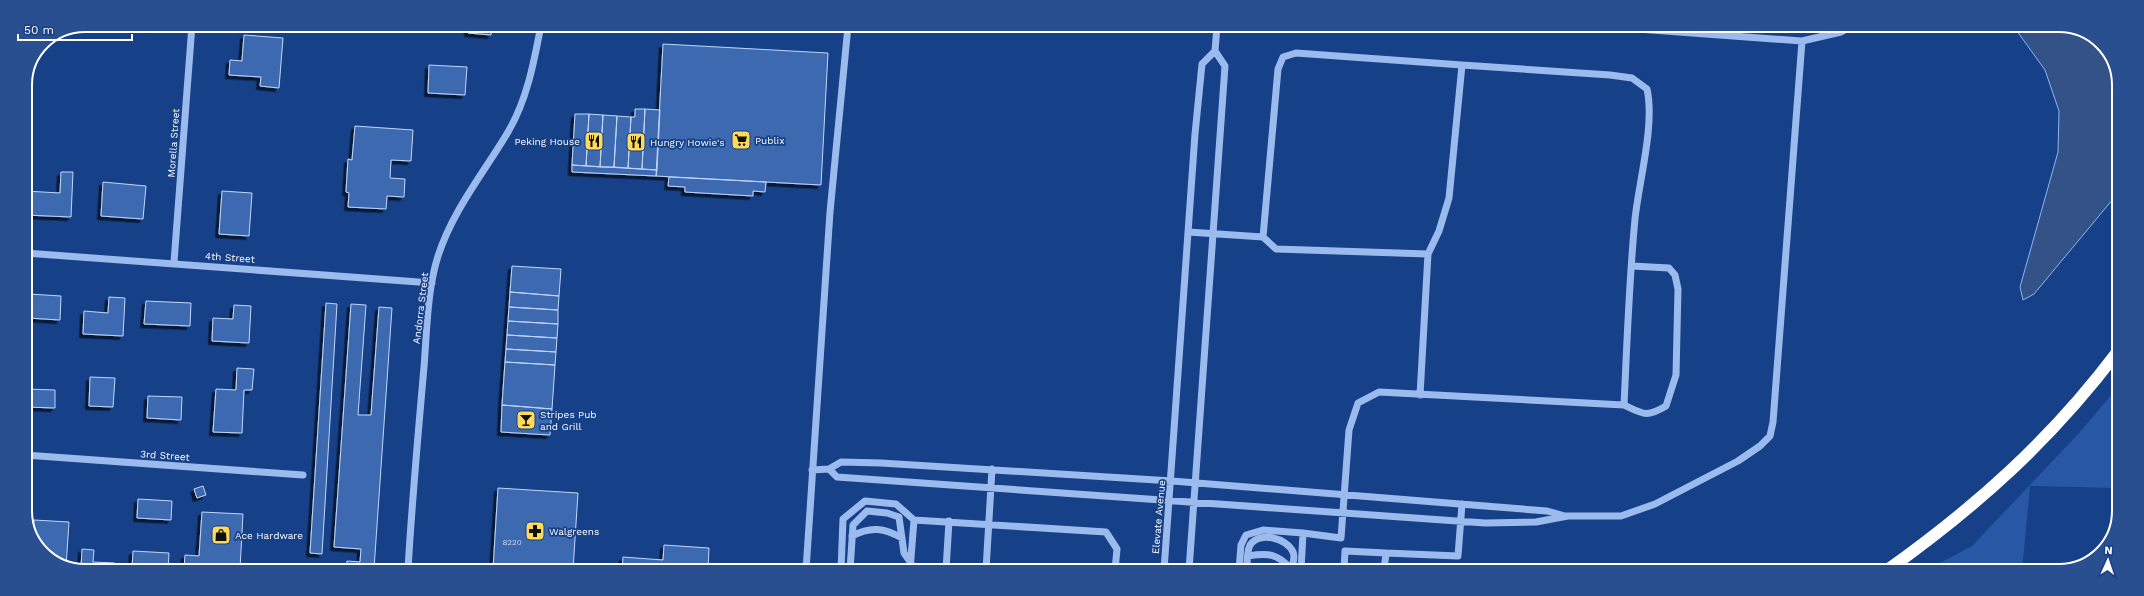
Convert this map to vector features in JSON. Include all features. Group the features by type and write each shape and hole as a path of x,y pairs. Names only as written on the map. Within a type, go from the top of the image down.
{"highway":[{"path":"1895,564 1968,510 2012,471 2056,426 2095,382 2112,359"}],"street":[{"name":"Morella Street","path":"174,262 191,32"},
{"name":"Andorra Street","path":"408,564 414,478 432,283 438,258 448,227 465,197 508,131 524,96 533,68 540,32"},
{"path":"806,564 830,212 847,32"},
{"path":"1189,564 1225,66 1215,51 1217,32"},
{"path":"1687,32 1802,41 1841,32"},
{"path":"829,470 836,477 1461,522 1508,524 1568,516 1621,516 1655,504 1738,461 1760,446 1770,436 1775,404 1802,41"},
{"name":"Elevate Avenue","path":"1165,564 1172,481 1188,232 1202,64 1215,51"},
{"path":"1263,237 1278,70 1283,57 1296,53 1610,74 1632,78 1647,89 1649,98 1646,143 1635,218 1624,405"},
{"path":"1420,395 1428,254 1439,231 1449,198 1462,65"},
{"path":"1188,232 1263,237 1276,249 1428,254"},
{"name":"4th Street","path":"32,253 174,262 432,283"},
{"path":"1344,564 1345,551 1341,538 1349,430 1358,403 1378,392 1624,405 1644,415 1653,413 1666,406 1676,375 1678,289 1676,275 1670,268 1632,266"},
{"name":"3rd Street","path":"32,456 303,475"},
{"path":"812,470 829,470 841,462 849,461 992,469 1172,481 1462,504 1547,511 1568,516"},
{"path":"986,564 992,469"},
{"path":"841,564 843,519 865,501 896,504 914,520 1106,532 1117,549 1116,564"},
{"path":"1345,551 1458,556 1462,504"},
{"path":"850,564 854,525 867,511 887,513 899,517 904,553 909,564"},
{"path":"910,564 914,520"},
{"path":"946,564 948,521"},
{"path":"852,536 864,530 888,530 902,538"},
{"path":"1239,564 1241,545 1246,535 1263,530 1341,538"},
{"path":"1301,564 1303,533"},
{"path":"1247,564 1250,546 1255,541 1263,538 1277,539 1287,544 1293,552 1295,560 1293,564"},
{"path":"1385,564 1386,553"},
{"path":"1248,556 1274,555 1280,557 1286,564"}],"shaded area":[{"path":"2018,32 2066,32 2073,34 2094,45 2105,59 2110,71 2112,82 2112,200 2034,294 2023,300 2020,287 2058,152 2059,111 2045,70"},
{"path":"2112,394 2112,488 2030,486 2023,564 1940,564 1972,546 2080,432"}],"building":[{"path":"468,32 491,32 491,35"},
{"path":"244,35 283,38 279,88 260,86 261,77 229,75 230,60 242,61"},
{"name":"Publix","path":"663,44 828,53 821,185 656,176"},
{"path":"429,65 467,67 465,95 428,93"},
{"name":"Hungry Howie's","path":"635,109 645,109 642,169 628,168 631,117 635,117"},
{"path":"645,109 660,110 657,170 642,169"},
{"path":"575,114 589,114 586,166 572,165"},
{"name":"Peking House","path":"589,114 603,115 600,167 586,166"},
{"path":"603,115 617,116 614,167 600,167"},
{"path":"617,116 631,117 628,168 614,167"},
{"path":"355,126 413,130 411,161 391,160 390,178 405,179 404,197 387,196 386,209 348,207 349,193 346,192 348,159 352,160"},
{"path":"572,165 657,170 656,176 572,172"},
{"path":"61,172 73,172 71,217 32,215 32,191 60,193"},
{"path":"669,177 766,182 765,192 753,191 753,196 685,192 685,187 668,186"},
{"path":"103,182 146,186 143,219 101,216"},
{"path":"222,191 252,193 249,236 219,234"},
{"path":"512,266 561,269 559,296 510,292"},
{"path":"510,292 559,296 558,310 509,307"},
{"path":"32,294 61,296 60,320 32,318"},
{"path":"109,297 125,298 123,336 83,334 84,311 108,313"},
{"path":"146,301 191,303 190,326 144,324"},
{"path":"326,303 337,304 322,554 310,553"},
{"path":"351,304 366,305 358,415 371,415 379,307 392,308 374,564 347,564 347,561 360,562 361,549 334,547"},
{"path":"234,305 251,306 249,343 212,341 213,318 233,319"},
{"path":"509,307 558,310 558,324 508,321"},
{"path":"508,321 558,324 557,338 507,335"},
{"path":"507,335 557,338 556,352 506,349"},
{"path":"506,349 556,352 555,365 505,362"},
{"path":"505,362 555,365 552,409 502,405"},
{"path":"237,368 254,369 252,390 244,390 242,433 213,432 216,389 236,390"},
{"path":"90,377 115,378 113,407 89,406"},
{"path":"32,389 55,390 55,408 32,407"},
{"path":"148,396 182,397 181,420 147,418"},
{"name":"Stripes Pub and Grill","path":"502,405 552,409 550,435 501,432"},
{"path":"203,486 206,495 197,498 194,489"},
{"name":"Walgreens","path":"498,488 578,493 573,564 493,564"},
{"path":"138,499 172,501 171,520 137,518"},
{"name":"Ace Hardware","path":"202,512 243,514 240,564 184,564 185,555 199,556"},
{"path":"34,520 69,522 66,560 50,551 45,546 36,531"},
{"path":"664,545 709,548 708,564 622,564 623,557 663,560"},
{"path":"82,549 94,550 93,562 115,563 115,564 81,564"},
{"path":"133,551 169,553 168,564 132,564"}],"place":[{"name":"Publix","path":"741,140"},
{"name":"Peking House","path":"594,141"},
{"name":"Hungry Howie's","path":"636,142"},
{"name":"Stripes Pub and Grill","path":"526,420"},
{"name":"Walgreens","path":"535,531"},
{"name":"Ace Hardware","path":"221,535"}]}
